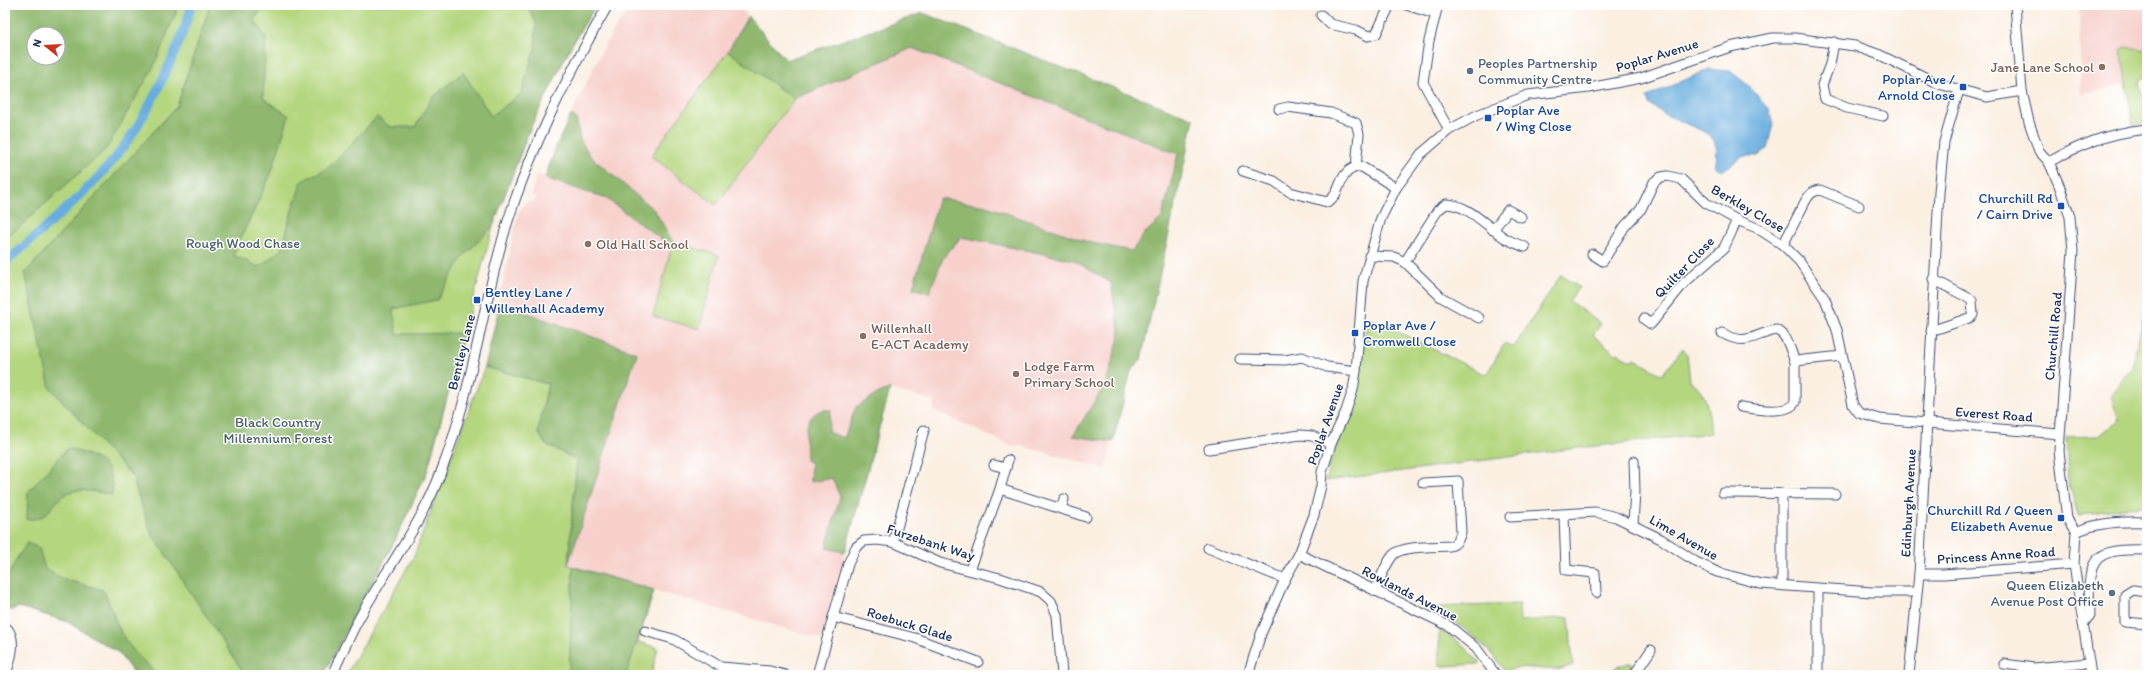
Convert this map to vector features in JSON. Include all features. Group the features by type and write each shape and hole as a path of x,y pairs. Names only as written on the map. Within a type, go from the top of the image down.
{"street":[{"name":"Bentley Lane","path":"332,675 354,627 425,510 442,471 455,429 507,225 524,177 574,65 608,5"},
{"path":"1321,15 1330,24 1356,30 1368,36 1376,34 1390,5"},
{"path":"1406,5 1436,9 1423,82 1449,130"},
{"name":"Churchill Road","path":"2015,5 2022,90 2032,133 2040,152 2049,162 2070,218 2073,251 2059,434 2059,462 2066,519 2076,532"},
{"name":"Poplar Avenue","path":"1248,675 1261,634 1285,578 1299,554 1314,515 1321,486 1322,472 1330,444 1346,411 1356,371 1362,288 1369,256 1381,218 1396,188 1421,154 1449,130 1477,115 1528,95 1589,88 1641,78 1730,47 1773,38 1794,38 1834,42 1855,46 1880,55 1939,84 1988,97 2022,90"},
{"path":"1834,42 1830,64 1822,85 1822,94 1825,99 1847,108 1868,111 1883,116"},
{"name":"Edinburgh Avenue","path":"1909,675 1916,592 1919,574 1933,279 1944,142 1959,90"},
{"path":"1279,109 1288,108 1331,113 1356,123 1359,134 1356,167"},
{"path":"2049,162 2080,145 2107,136 2147,129"},
{"path":"1243,171 1274,181 1290,192 1327,202 1336,194 1342,178 1347,171 1356,167 1362,167 1396,188"},
{"name":"Berkley Close","path":"1592,254 1603,261 1625,226 1641,208 1654,182 1661,177 1668,176 1681,179 1706,203 1737,220 1757,228 1783,245 1809,273 1824,299 1837,330 1853,405 1859,413 1879,419 1926,423"},
{"path":"1783,245 1810,193 1820,190 1859,206"},
{"path":"1405,262 1438,210 1446,204 1458,206 1476,216 1492,230 1507,240 1525,247"},
{"path":"1492,230 1508,210 1521,217"},
{"name":"Quilter Close","path":"1644,319 1651,324 1684,283 1724,248 1737,220"},
{"path":"1369,256 1394,257 1405,262 1441,297 1479,318"},
{"path":"1931,331 1969,318 1973,315 1974,303 1972,300 1945,284 1933,279"},
{"path":"1722,332 1734,340 1742,340 1754,338 1776,330 1786,339 1795,361 1794,405 1785,409 1759,410 1741,407"},
{"path":"1795,361 1842,356"},
{"path":"1240,359 1285,360 1302,357 1322,365 1356,371"},
{"name":"Everest Road","path":"1926,423 2059,434"},
{"path":"893,542 924,430"},
{"path":"1209,448 1300,435 1312,436 1330,444"},
{"path":"1633,524 1635,491 1634,461"},
{"path":"970,570 1000,489 1007,464 994,465"},
{"path":"1374,591 1393,554 1400,549 1450,546 1454,545 1459,540 1461,532 1458,482 1423,483"},
{"path":"1000,489 1086,517"},
{"path":"1723,493 1835,494"},
{"path":"1782,493 1782,585"},
{"path":"1061,509 1064,499"},
{"name":"Lime Avenue","path":"1510,517 1595,512 1633,524 1661,539 1696,562 1717,572 1761,584 1818,589 1916,592"},
{"path":"1564,515 1566,570 1595,573 1596,593"},
{"path":"2091,675 2074,564 2076,532 2086,527 2128,521 2147,522"},
{"name":"Furzebank Way","path":"817,675 848,564 856,547 864,541 877,540 893,542 912,552 940,563 1028,586 1041,592 1050,600 1057,615 1062,675"},
{"path":"1208,548 1285,578"},
{"path":"2083,624 2090,615 2088,586 2092,568 2099,558 2109,552 2122,549 2147,550"},
{"name":"Rowlands Avenue","path":"1299,554 1449,626 1476,648 1496,675"},
{"name":"Princess Anne Road","path":"1919,574 1944,574 2074,564"},
{"path":"1818,589 1818,675"},
{"path":"2147,592 2133,590 2125,595 2125,622 2147,624"},
{"name":"Roebuck Glade","path":"833,616 915,638 978,662"},
{"path":"6,627 12,640 12,654 6,675"},
{"path":"645,631 673,640 721,667 770,671 785,675"},
{"path":"1634,675 1651,650"},
{"path":"2004,664 2034,668 2089,663"}],"shaded area":[{"name":"Willenhall E-ACT Academy","path":"632,5 738,5 786,60 912,37 1178,154 1146,278 1106,469 1022,446 1014,447 933,410 935,401 890,389 821,639 568,565 637,353 500,303 499,289 502,289 518,213 526,202 534,202 536,197 531,195 536,175 545,177 557,144 606,42"},
{"name":"Jane Lane School","path":"2079,5 2147,5 2147,50 2126,47 2121,50 2126,84 2081,95"}],"green space":[{"name":"Black Country Millennium Forest","path":"5,5 596,5 572,44 532,123 493,226 427,472 395,540 323,675 135,675 118,652 66,621 19,607 5,612"},
{"path":"5,5 179,5 154,66 107,148 5,240"},
{"name":"Black Country Millennium Forest","path":"210,5 266,5 254,19 266,38 263,98 289,116 271,174 233,255 259,267 282,249 292,210 302,181 329,167 377,117 390,127 415,127 432,98 463,72 491,116 521,94 535,48 536,23 527,5 596,5 572,44 528,133 493,226 463,257 437,300 393,309 397,334 464,333 427,472 395,540 323,675 245,675 150,531 132,476 50,388 25,273 177,106"},
{"path":"923,13 1194,119 1141,360 1131,371 1113,442 1073,436 1106,383 1120,334 1111,283 1074,260 961,237 943,258 929,293 913,288 939,198 986,206 1091,243 1132,251 1145,233 1162,218 1178,154 912,48 794,99 728,51 748,16 786,60"},
{"path":"2126,47 2147,50 2147,77 2144,77 2140,82 2147,124 2133,125 2121,50"},
{"path":"728,51 794,99 716,205 651,156"},
{"path":"571,115 576,118 580,139 590,156 655,211 673,242 672,247 607,199 545,178 557,144"},
{"path":"673,242 719,255 699,329 653,316"},
{"path":"1561,275 1579,287 1569,301 1601,324 1593,335 1617,355 1618,353 1633,362 1635,359 1662,375 1683,348 1687,355 1690,381 1696,385 1704,397 1711,433 1570,449 1326,481 1328,468 1355,399 1368,317 1486,375 1505,343 1514,347"},
{"path":"500,303 637,353 568,565 577,460 545,444 538,432 548,384 485,367"},
{"path":"2147,303 2147,506 2123,507 2078,516 2068,479 2066,437 2099,436 2119,420 2111,396 2132,367"},
{"path":"5,309 9,428 5,428"},
{"path":"485,367 548,384 538,432 545,444 577,459 568,565 654,590 638,642 658,648 651,675 346,675 414,556"},
{"path":"890,389 845,552 826,548 840,497 832,478 810,482 811,463 806,460 806,433 809,420 819,411 831,410 828,432 844,438 856,407 877,394"},
{"path":"68,448 95,458 107,468 112,484 112,495 88,491 74,491 61,497 47,513 42,516 36,519 27,519 28,492"},
{"path":"27,543 39,548 45,569 63,579 103,590 125,640 140,658 159,675 135,675 118,652 66,621 19,607 6,612 6,583 12,567"},
{"path":"573,567 654,590 626,675 569,675"},
{"path":"1519,604 1520,621 1569,617 1573,665 1557,670 1518,667 1505,672 1491,653 1436,607"},
{"path":"1439,629 1464,646 1475,659 1481,661 1479,664 1442,666 1439,664"},
{"path":"1629,663 1633,664 1627,675 1622,675 1614,668"}],"water":[{"path":"1709,69 1730,71 1748,85 1769,109 1773,124 1767,148 1758,156 1744,156 1722,171 1715,166 1717,157 1716,145 1709,134 1664,114 1649,104 1647,97"}],"waterway":[{"path":"5,263 86,190 99,177 123,147 147,109 158,88 178,45 192,5"}],"place":[{"name":"Jane Lane School","path":"2102,67"},
{"name":"Peoples Partnership Community Centre","path":"1470,71"},
{"name":"Poplar Ave / Arnold Close","path":"1963,87"},
{"name":"Poplar Ave / Wing Close","path":"1488,118"},
{"name":"Churchill Rd / Cairn Drive","path":"2061,206"},
{"name":"Old Hall School","path":"588,244"},
{"name":"Bentley Lane / Willenhall Academy","path":"477,300"},
{"name":"Poplar Ave / Cromwell Close","path":"1355,333"},
{"name":"Willenhall E-ACT Academy","path":"863,336"},
{"name":"Lodge Farm Primary School","path":"1016,374"},
{"name":"Churchill Rd / Queen Elizabeth Avenue","path":"2061,518"},
{"name":"Queen Elizabeth Avenue Post Office","path":"2112,593"}],"park label":[{"name":"Rough Wood Chase","path":"243,243"}]}
